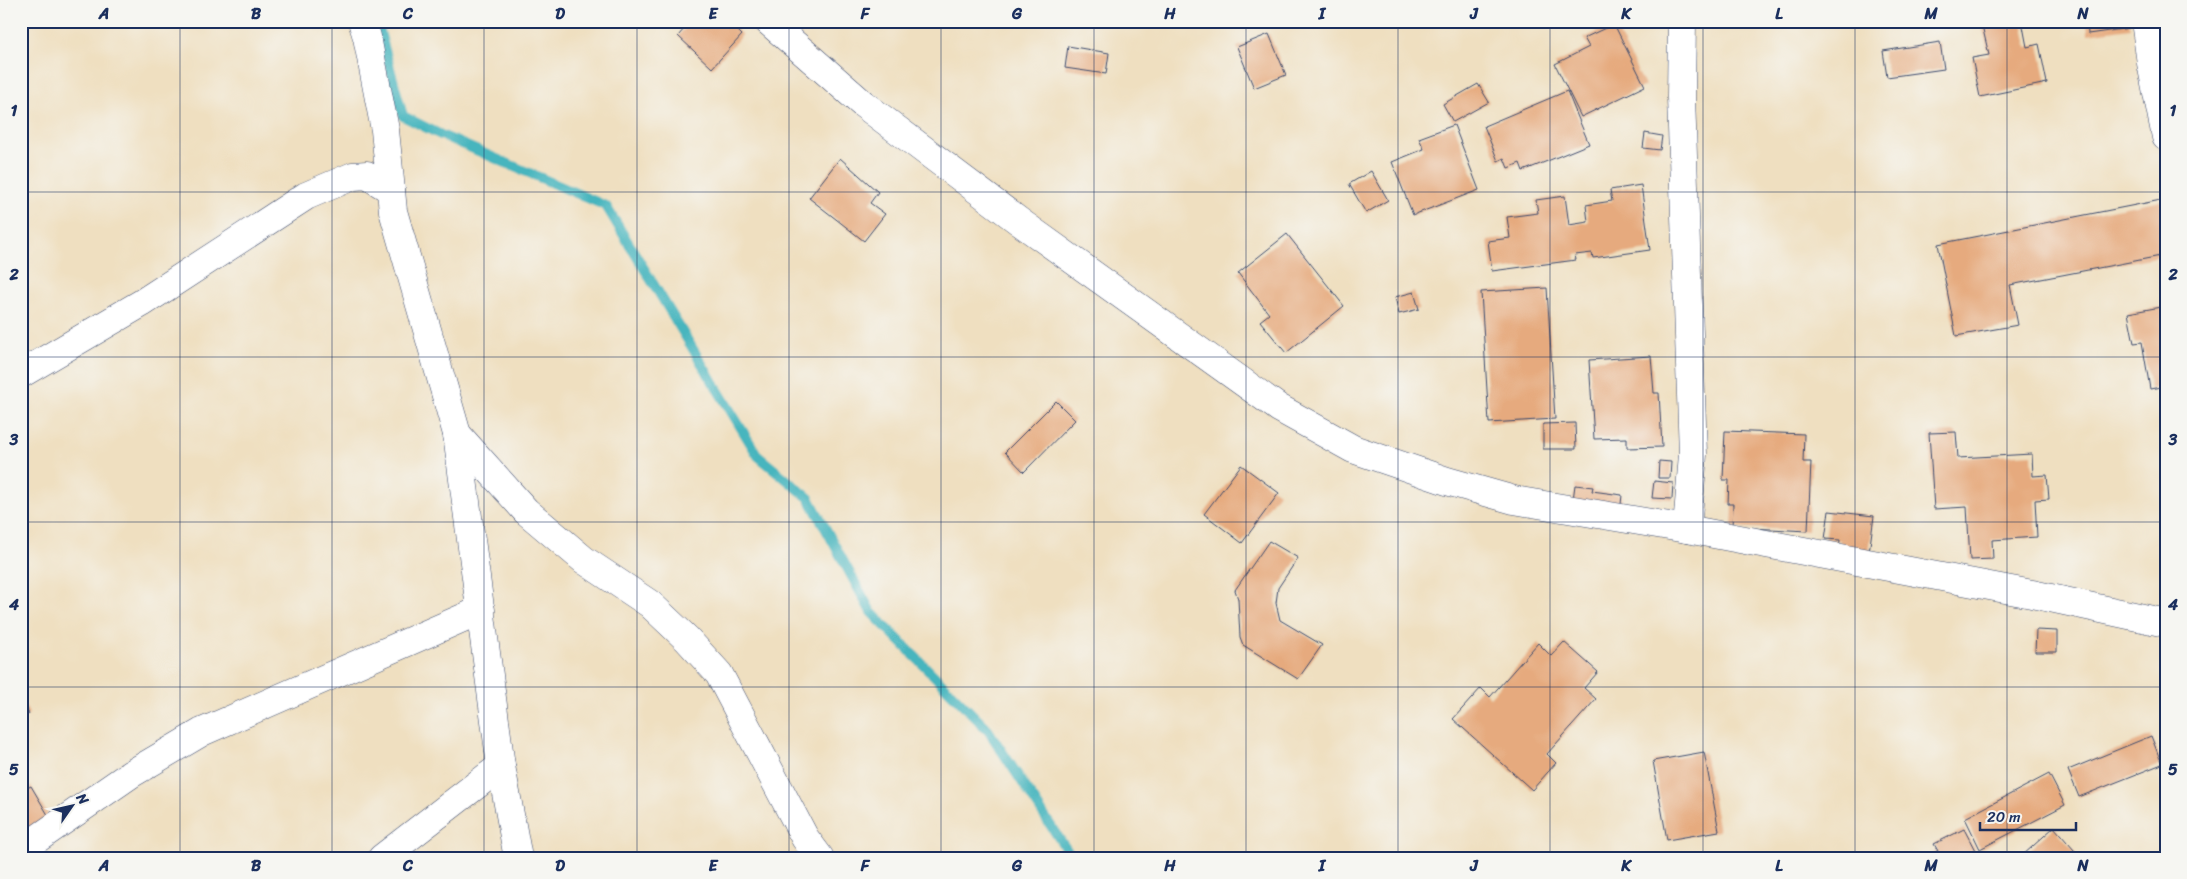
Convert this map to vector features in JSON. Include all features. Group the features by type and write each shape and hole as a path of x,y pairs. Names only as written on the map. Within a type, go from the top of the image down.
{"street":[{"path":"362,21 367,37 385,130 393,211 457,434 501,766 518,858"},
{"path":"768,21 863,104 996,205 1270,402 1354,449 1476,490 1514,500 2032,594 2166,623"},
{"path":"1682,21 1681,97 1693,454 1687,530"},
{"path":"2145,21 2150,63 2166,137"},
{"path":"21,374 142,303 306,196 353,176 367,175 391,190"},
{"path":"457,434 526,511 584,560 650,604 688,639 719,674 805,838 820,858"},
{"path":"21,850 131,774 202,732 481,610"},
{"path":"382,858 501,766"}],"building":[{"path":"691,21 728,21 742,35 712,68 678,36"},
{"path":"1981,21 2022,21 2027,47 2039,44 2047,83 1980,97 1972,58 1989,55"},
{"path":"2087,21 2129,21 2130,28 2088,34"},
{"path":"1614,24 1645,86 1581,117 1555,64 1589,47 1584,38"},
{"path":"1269,34 1286,75 1254,88 1237,47"},
{"path":"1940,42 1944,69 1887,77 1883,51"},
{"path":"1068,46 1109,53 1106,74 1065,68"},
{"path":"1478,84 1489,102 1453,122 1443,104"},
{"path":"1567,91 1589,144 1523,171 1520,163 1508,168 1504,158 1498,161 1484,126"},
{"path":"1454,125 1479,190 1413,215 1392,162 1424,149 1419,138"},
{"path":"1645,133 1662,136 1660,150 1643,148"},
{"path":"840,158 878,192 870,203 885,214 864,241 809,198"},
{"path":"1371,171 1388,200 1366,213 1349,184"},
{"path":"1641,185 1650,250 1593,258 1592,253 1575,255 1576,260 1492,271 1488,241 1510,238 1507,217 1538,213 1536,200 1565,196 1569,225 1588,222 1586,205 1612,201 1610,190"},
{"path":"2161,200 2166,222 2166,255 2010,285 2018,325 1956,336 1938,244"},
{"path":"1287,234 1344,306 1286,353 1260,321 1269,314 1238,273"},
{"path":"1547,288 1555,419 1489,423 1481,292"},
{"path":"1414,292 1419,309 1399,314 1395,297"},
{"path":"2166,306 2166,386 2150,389 2142,342 2134,343 2128,313"},
{"path":"1651,356 1654,393 1659,393 1662,447 1627,448 1627,438 1594,439 1589,360"},
{"path":"1056,401 1075,420 1024,472 1005,452"},
{"path":"1575,423 1576,449 1543,449 1543,424"},
{"path":"1725,431 1804,434 1803,462 1811,462 1808,531 1732,527 1733,504 1728,504 1729,480 1723,480"},
{"path":"1956,432 1958,458 2032,454 2033,476 2047,475 2049,499 2035,500 2037,537 1992,540 1993,559 1970,560 1967,507 1934,509 1929,433"},
{"path":"1659,461 1671,462 1670,478 1658,478"},
{"path":"1241,465 1279,493 1242,543 1204,514"},
{"path":"1654,481 1673,483 1672,499 1652,498"},
{"path":"1575,485 1593,487 1592,491 1622,495 1620,513 1572,507"},
{"path":"1829,511 1874,516 1869,553 1839,550 1840,540 1825,539"},
{"path":"1269,541 1298,558 1278,588 1276,603 1280,620 1322,645 1298,679 1243,645 1240,637 1238,599 1235,590"},
{"path":"2036,630 2057,631 2057,652 2035,652"},
{"path":"1564,642 1598,672 1584,688 1596,699 1547,754 1556,763 1532,790 1453,719 1481,688 1490,697 1538,643 1551,656"},
{"path":"21,697 29,714 21,718"},
{"path":"2151,736 2162,764 2079,797 2068,770"},
{"path":"1704,752 1719,831 1667,840 1653,761"},
{"path":"2049,774 2065,805 1980,849 1965,818"},
{"path":"31,786 54,825 21,844 21,791"},
{"path":"2054,827 2081,858 2023,858 2022,856"},
{"path":"1964,829 1979,858 1924,858 1938,851 1934,844"}],"waterway":[{"path":"377,21 403,116 441,135 606,206 758,456 809,498 871,612 988,730 1072,858"}]}
